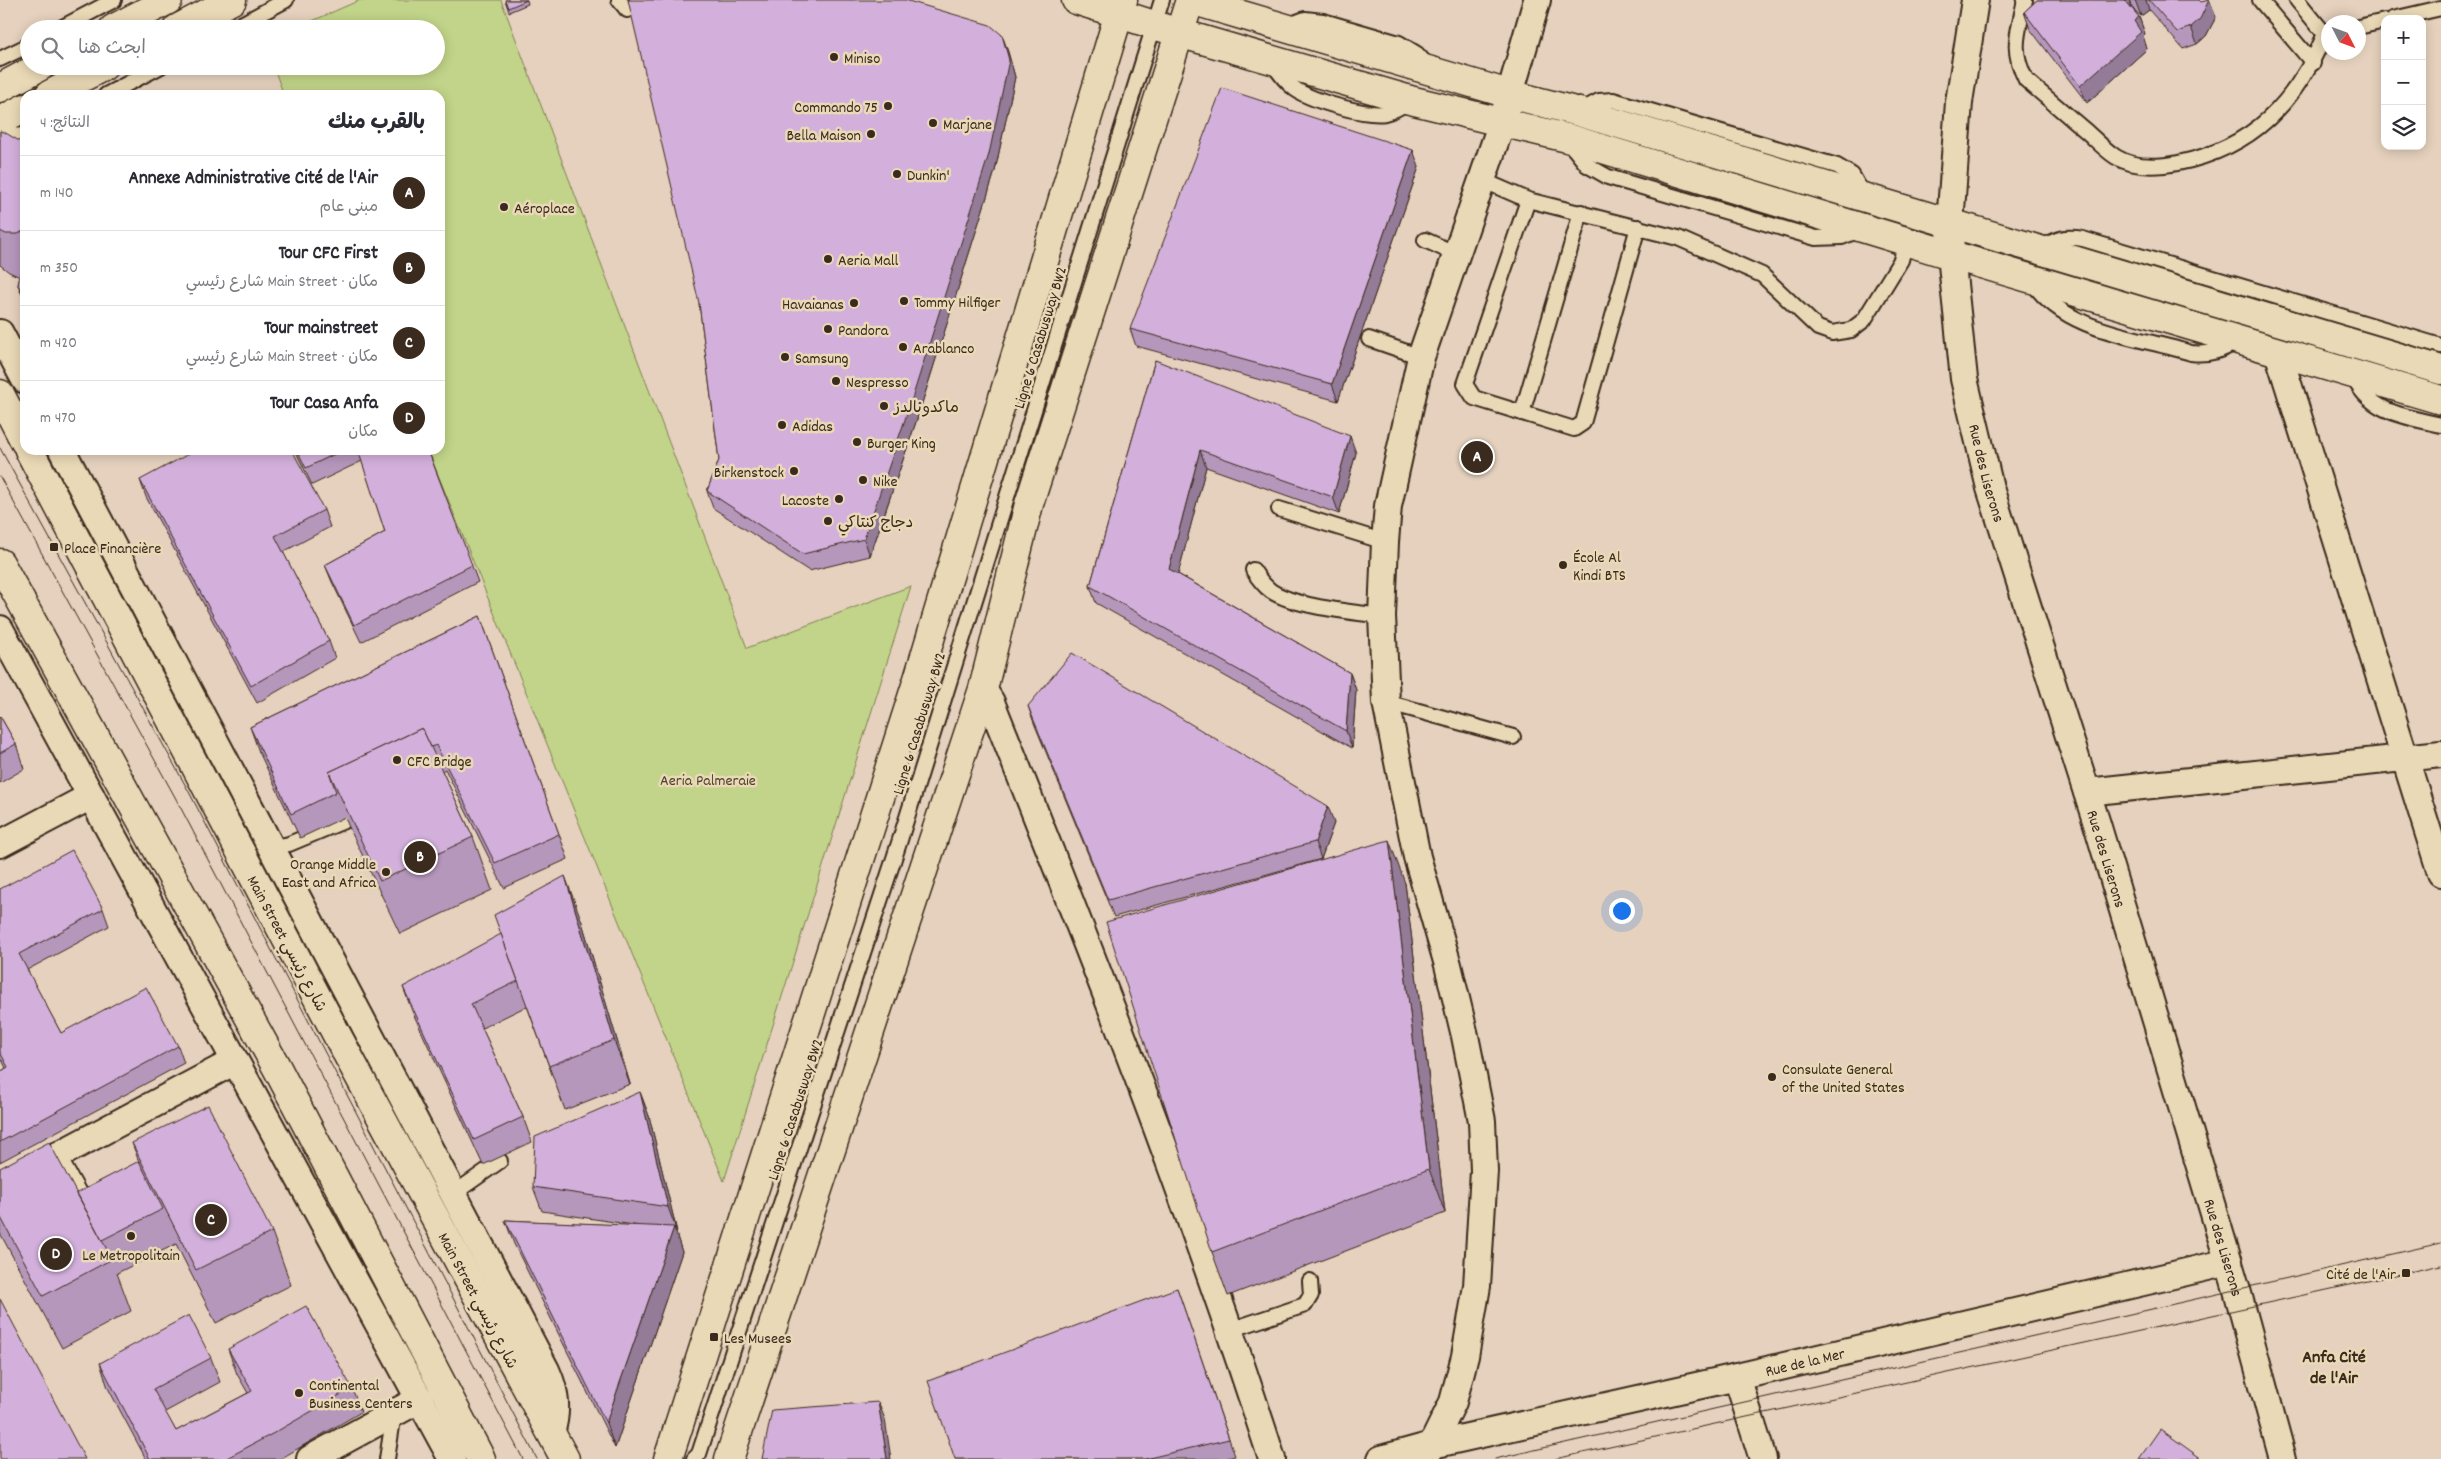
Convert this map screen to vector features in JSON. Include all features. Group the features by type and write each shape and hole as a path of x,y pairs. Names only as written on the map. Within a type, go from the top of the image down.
{"main road":[{"path":"130,20 168,0"},
{"path":"194,20 232,0"},
{"path":"1076,0 1121,7 1165,19 1272,60 1410,100 1567,138 1951,255 2441,400"},
{"path":"729,1459 983,689 1029,504 1165,19 1190,0 1510,94 1579,112 2441,370"},
{"path":"668,1459 918,679 1121,7"},
{"path":"0,88 24,75"},
{"path":"58,90 87,75"},
{"path":"0,121 20,111"},
{"path":"0,394 20,432"},
{"name":"Main Street شارع رئيسي","path":"32,455 338,1037 565,1459"},
{"path":"0,563 277,1068 481,1459"}],"street":[{"path":"1429,1452 1453,1402 1465,1356 1476,1286 1484,1171 1482,1121 1448,965 1407,859 1386,702 1382,616 1385,542 1388,506 1421,357 1502,122 1537,0"},
{"name":"Rue des Liserons","path":"1973,1 1959,102 1950,224 1951,255 1964,379 1990,488 2087,792 2229,1262 2283,1459"},
{"path":"0,333 20,371"},
{"path":"2278,352 2441,873"},
{"name":"Main Street شارع رئيسي","path":"65,455 551,1381 556,1407 551,1433"},
{"path":"0,629 452,1459"},
{"path":"983,689 991,702 1098,943 1272,1459"},
{"path":"2087,792 2441,754"},
{"path":"0,844 91,796"},
{"path":"0,1186 235,1061"},
{"name":"Rue de la Mer","path":"1381,1459 1429,1452 1737,1377 2229,1262"},
{"path":"1737,1377 1763,1459"},
{"path":"310,1459 420,1399"}],"lane":[{"path":"76,20 114,0"},
{"path":"249,20 286,0"},
{"path":"2025,0 2015,49 2018,66 2026,80 2116,158 2157,167 2196,159 2234,144 2269,119 2298,87 2321,46"},
{"path":"2260,0 2313,63"},
{"path":"2297,0 2321,27"},
{"path":"2410,15 2441,8"},
{"name":"Ligne 6 Casabusway BW2","path":"698,1457 900,843 1165,19"},
{"path":"2366,25 2381,22"},
{"path":"0,59 20,49"},
{"path":"115,90 144,75"},
{"path":"0,132 11,136 20,135"},
{"path":"1482,180 1528,200 1678,238 1762,275 1818,328 1832,333 1851,330 1864,320 1901,260 1906,241"},
{"path":"1528,200 1466,384 1474,398 1574,429 1583,423 1638,227"},
{"path":"1522,413 1581,212"},
{"path":"2040,251 2055,240 2065,237 2083,239 2441,346"},
{"path":"1425,240 1456,254"},
{"path":"1369,339 1421,357"},
{"path":"2353,374 2362,392 2376,405 2385,410 2441,425"},
{"path":"1280,509 1385,542"},
{"path":"1253,570 1270,590 1286,598 1346,611 1382,616"},
{"path":"1386,702 1513,737"},
{"path":"271,848 289,844 371,810"},
{"path":"58,1155 83,1200"},
{"path":"453,1194 500,1161"},
{"path":"1230,1330 1305,1305 1310,1295 1310,1281"},
{"path":"387,1459 394,1413"}],"green space":[{"name":"Aeria Palmeraie","path":"360,0 501,0 747,648 911,586 724,1181 430,455 445,455 445,90 282,90 276,75 445,75 445,20 314,20"}],"building":[{"path":"505,0 527,0 508,8"},
{"name":"Aeria Mall","path":"628,0 905,0 990,25 1002,35 1009,60 989,154 911,402 864,539 803,554 707,491 719,460 699,303"},
{"path":"2037,0 2125,0 2139,17 2134,21 2141,32 2080,86 2024,12"},
{"path":"2149,0 2199,0 2201,2 2209,0 2200,19 2191,27 2177,32"},
{"path":"1222,88 1413,150 1332,384 1130,329"},
{"path":"0,131 20,141 20,233 6,234 0,231"},
{"path":"1155,360 1350,436 1333,497 1200,450 1169,569 1350,673 1346,731 1090,586"},
{"path":"187,455 295,455 324,510 275,536 329,641 251,686 140,480"},
{"path":"300,455 333,455 306,468"},
{"path":"360,455 430,455 472,565 354,625 325,565 385,532"},
{"name":"CFC Bridge","path":"480,616 559,834 495,863 436,745 431,747 422,728 329,772 336,792 291,814 250,727"},
{"path":"1072,653 1328,806 1315,842 1108,900 1028,706"},
{"path":"0,716 16,744 0,753"},
{"path":"422,728 473,837 380,881 329,772"},
{"path":"1389,840 1429,1169 1212,1252 1106,922"},
{"path":"72,850 103,909 19,954 61,1033 146,987 178,1046 0,1142 0,1072 8,1067 0,1052 0,889"},
{"path":"565,876 614,1040 549,1066 494,915"},
{"path":"501,934 518,981 471,1004 523,1117 474,1140 403,987"},
{"path":"640,1092 668,1207 533,1187 535,1137"},
{"path":"208,1105 272,1232 196,1270 132,1143"},
{"path":"49,1142 112,1259 43,1296 0,1216 0,1168"},
{"path":"139,1161 163,1209 102,1240 77,1193"},
{"path":"505,1220 674,1227 606,1423"},
{"path":"1177,1288 1229,1439 1145,1459 955,1459 928,1381"},
{"path":"0,1299 85,1459 0,1459"},
{"path":"306,1306 352,1388 225,1459 150,1459 100,1363 189,1315 211,1358 153,1389 176,1431 252,1391 228,1349"},
{"path":"878,1402 887,1459 762,1459 772,1410"},
{"path":"2160,1429 2202,1459 2139,1459"}],"tram line":[{"path":"0,448 188,790 537,1459"},
{"path":"0,477 175,797 523,1459"},
{"path":"1495,1459 2441,1243"},
{"path":"1555,1459 2441,1265"}],"place":[{"name":"Miniso","path":"834,57"},
{"name":"Commando 75","path":"888,106"},
{"name":"Marjane","path":"933,123"},
{"name":"Bella Maison","path":"871,134"},
{"name":"Dunkin'","path":"897,174"},
{"name":"Aéroplace","path":"504,207"},
{"name":"Aeria Mall","path":"828,259"},
{"name":"Tommy Hilfiger","path":"904,301"},
{"name":"Havaianas","path":"854,303"},
{"name":"Pandora","path":"828,329"},
{"name":"Arablanco","path":"903,347"},
{"name":"Samsung","path":"785,357"},
{"name":"Nespresso","path":"836,381"},
{"name":"ماكدونالدز","path":"884,406"},
{"name":"Adidas","path":"782,425"},
{"name":"Burger King","path":"857,442"},
{"name":"Annexe Administrative Cité de l'Air","path":"1477,457"},
{"name":"Birkenstock","path":"794,471"},
{"name":"Nike","path":"863,480"},
{"name":"Lacoste","path":"839,499"},
{"name":"دجاج كنتاكي","path":"828,521"},
{"name":"Place Financière","path":"54,547"},
{"name":"École Al Kindi BTS","path":"1563,565"},
{"name":"CFC Bridge","path":"397,760"},
{"name":"Tour CFC First","path":"420,857"},
{"name":"Orange Middle East and Africa","path":"386,872"},
{"name":"Consulate General of the United States","path":"1772,1077"},
{"name":"Tour mainstreet","path":"211,1220"},
{"name":"Le Metropolitain","path":"131,1236"},
{"name":"Tour Casa Anfa","path":"56,1254"},
{"name":"Cité de l'Air","path":"2406,1273"},
{"name":"Les Musees","path":"714,1337"},
{"name":"Continental Business Centers","path":"299,1393"}],"district":[{"name":"Anfa Cité de l'Air","path":"2334,1366"}]}
